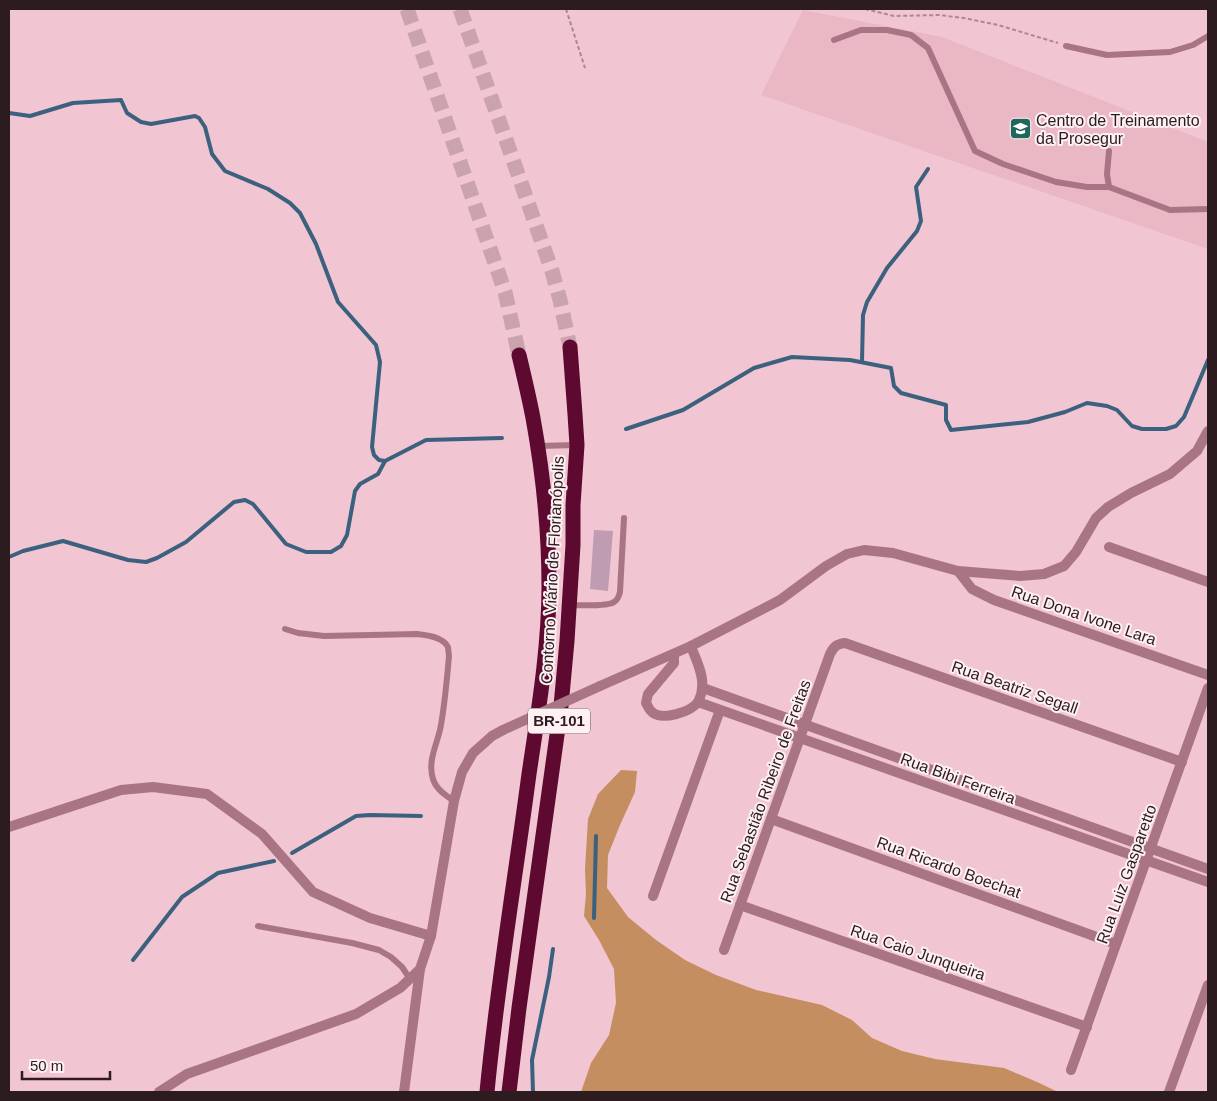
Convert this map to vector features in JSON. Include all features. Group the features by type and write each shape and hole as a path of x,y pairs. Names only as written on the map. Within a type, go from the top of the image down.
{"highway":[{"name":"Contorno Viário de Florianópolis","path":"509,1092 520,998 561,706 570,605 576,445 570,347"},
{"name":"Contorno Viário de Florianópolis","path":"487,1092 539,704 549,588 542,476 533,417 519,355"}],"street":[{"path":"404,1092 420,969 431,936 454,801 462,772 473,753 492,736 691,646 780,600 826,566 847,554 864,550 893,553 958,571 1020,576 1044,574 1064,566 1076,552 1096,518 1108,507 1131,493 1170,474 1197,451 1208,430"},
{"path":"1110,547 1208,582"},
{"name":"Rua Dona Ivone Lara","path":"958,571 972,589 994,600 1208,675"},
{"name":"Rua Beatriz Segall","path":"838,644 845,643 1182,762"},
{"name":"Rua Sebastião Ribeiro de Freitas","path":"724,950 830,654 838,644"},
{"path":"674,654 674,663 648,694 646,702 651,712 660,717 683,711 698,702 702,680 691,646"},
{"name":"Rua Bibi Ferreira","path":"702,688 1208,869"},
{"name":"Rua Luiz Gasparetto","path":"1071,1070 1208,688"},
{"name":"Rua Bibi Ferreira","path":"698,702 1208,882"},
{"path":"652,896 720,710"},
{"path":"9,828 121,790 152,787 207,794 262,834 313,892 370,918 431,936"},
{"path":"1038,822 1042,810"},
{"name":"Rua Ricardo Boechat","path":"771,819 1116,944"},
{"name":"Rua Caio Junqueira","path":"740,905 1087,1027"},
{"path":"159,1092 187,1074 356,1014 400,988 420,969"},
{"path":"1169,1092 1208,984"}],"lane":[{"path":"834,40 861,30 887,30 911,35 928,48 975,151 1003,164 1056,182 1087,187 1109,187 1170,210 1208,209"},
{"path":"1066,46 1107,55 1170,52 1193,45 1208,36"},
{"path":"1109,151 1107,174 1109,187"},
{"path":"538,446 576,445"},
{"path":"570,605 616,602 619,597 624,518"},
{"path":"285,629 298,633 324,636 417,634 443,641 448,647 449,656 441,728 433,753 431,767 433,780 440,791 454,801"},
{"path":"258,926 352,943 379,950 391,957 402,967 410,979"}],"path":[{"path":"566,9 585,68"},
{"path":"864,9 894,16 939,15 998,24 1066,46"}],"shaded area":[{"name":"Centro de Treinamento da Prosegur","path":"803,10 942,37 1208,142 1208,249 761,95"},
{"path":"621,770 637,771 635,792 608,855 607,888 628,917 656,940 685,960 716,975 756,990 822,1005 852,1020 872,1038 902,1051 935,1059 1004,1068 1058,1092 581,1092 591,1063 609,1035 616,1003 614,969 584,916 588,819 598,794"}],"building":[{"path":"594,530 613,531 608,591 590,589"}],"waterway":[{"path":"9,113 30,116 73,103 121,100 127,113 141,122 151,124 195,116 199,118 205,127 212,154 225,171 268,189 290,203 300,213 316,244 338,302 376,345 380,362 372,447 374,455 379,460 385,461"},
{"path":"862,362 863,315 867,302 887,268 917,231 921,221 916,187 928,169"},
{"path":"626,429 683,410 754,368 792,357 850,360 891,368 894,386 901,393 946,405 946,420 951,430 1028,422 1065,412 1087,403 1107,406 1117,410 1132,426 1142,429 1166,429 1176,426 1184,417 1208,360"},
{"path":"9,557 23,551 63,541 128,560 146,562 186,542 234,502 245,500 253,504 286,544 306,552 331,552 341,546 347,535 355,491 360,484 378,474 385,461 426,440 502,438"},
{"path":"292,853 356,816 421,816"},
{"path":"594,918 596,836"},
{"path":"133,960 182,897 218,873 274,861"},
{"path":"533,1092 532,1060 553,949"}],"tunnel":[{"path":"407,9 505,292 519,355"},
{"path":"460,9 552,271 570,347"}],"place":[{"name":"Centro de Treinamento da Prosegur","path":"1020,129"}]}
